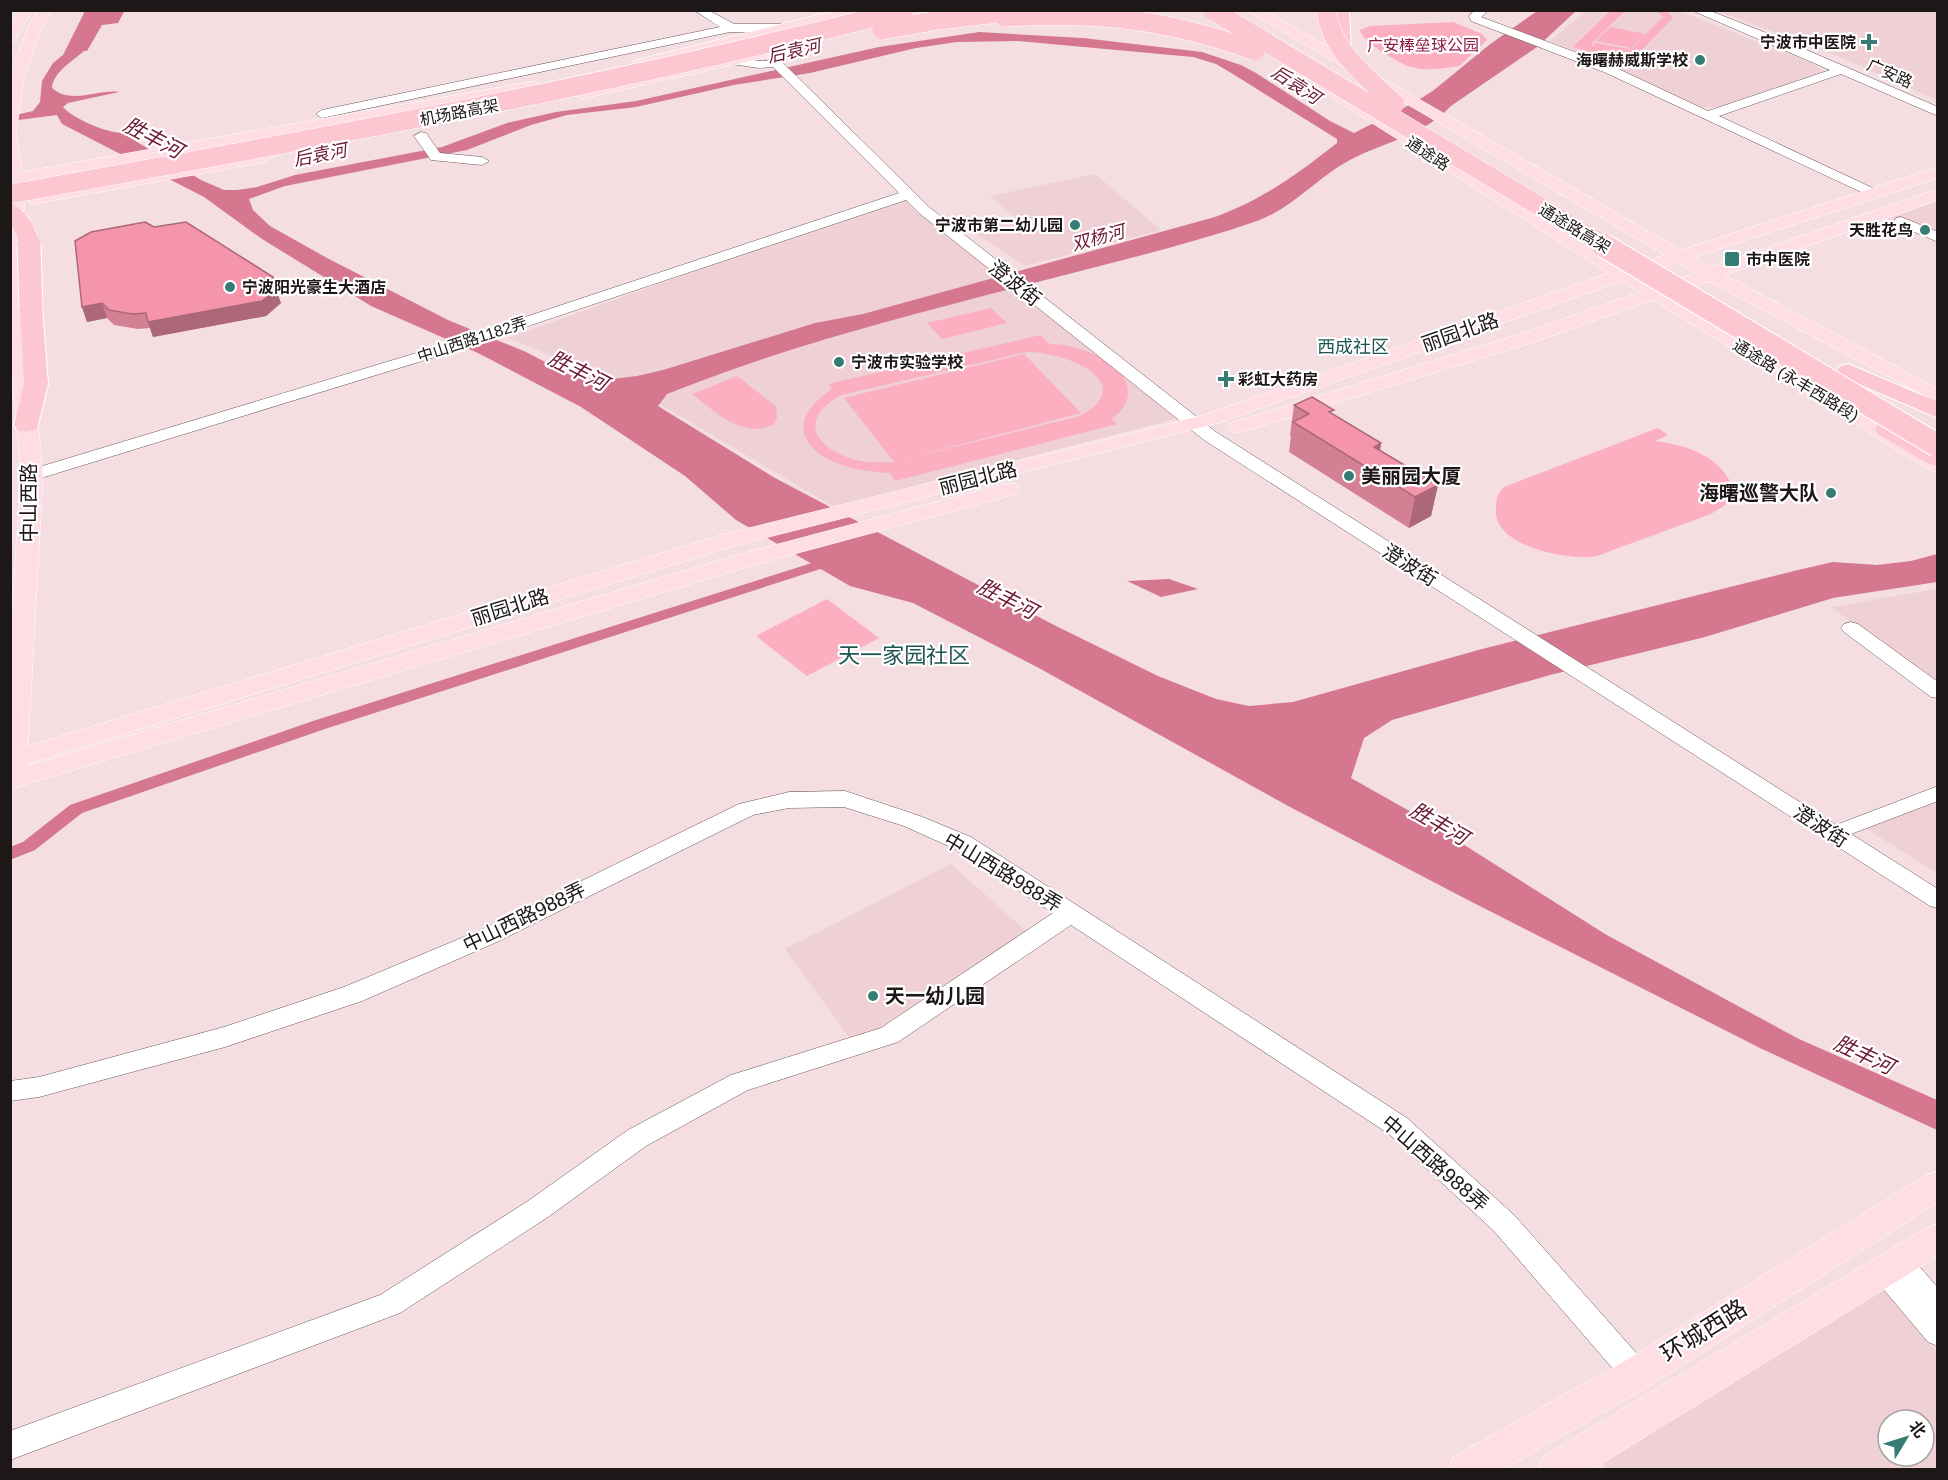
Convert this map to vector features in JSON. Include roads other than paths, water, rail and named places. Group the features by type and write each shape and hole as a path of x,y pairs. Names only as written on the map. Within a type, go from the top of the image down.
{"highway":[{"path":"696,55 783,30 834,10"},
{"name":"机场路高架","path":"12,194 599,78 872,10"},
{"name":"机场路高架","path":"12,194 515,101 673,69 904,10"},
{"path":"515,101 662,80 933,15 1024,10"},
{"name":"通途路高架","path":"1212,10 1938,446"},
{"name":"通途路高架","path":"1236,10 1403,103 1938,425"},
{"path":"1326,10 1325,23 1342,51 1403,103"},
{"path":"1341,10 1342,51"},
{"path":"933,15 1085,16 1145,21 1202,33 1274,57 1337,85"},
{"path":"12,194 30,239 31,308 36,384 26,425"},
{"path":"1690,298 1781,364 1938,459"},
{"path":"1848,371 1938,411"}],"main road":[{"path":"10,37 26,10"},
{"path":"10,132 15,82 36,25 46,10"},
{"path":"12,194 106,162 576,79 856,10"},
{"name":"通途路","path":"1204,10 1654,294"},
{"name":"通途路","path":"1253,10 1403,103 1440,119 1710,274"},
{"path":"12,194 144,180 652,80 933,15"},
{"name":"中山西路","path":"10,138 12,239 26,425 32,474 12,775"},
{"name":"丽园北路","path":"12,775 729,540 1210,427 1622,274 1938,172"},
{"name":"丽园北路","path":"12,775 749,559 1527,338 1938,194"},
{"path":"1710,274 1938,397"},
{"name":"通途路 (永丰西路段)","path":"1654,294 1938,467"},
{"name":"环城西路","path":"1466,1470 1636,1374 1938,1185"},
{"name":"环城西路","path":"1556,1470 1938,1238"}],"street":[{"path":"699,10 751,37"},
{"name":"广安路","path":"1696,10 1744,28 1938,112"},
{"path":"1485,17 1608,69 1872,193"},
{"path":"322,114 731,28 787,28"},
{"path":"735,61 777,64 786,58 790,47"},
{"name":"澄波街","path":"777,64 908,195 1210,427 1938,900"},
{"path":"1707,116 1841,70"},
{"path":"421,136 432,153 482,161"},
{"name":"中山西路1182弄","path":"32,474 429,354 908,195"},
{"path":"1901,221 1934,234"},
{"path":"1851,628 1938,692"},
{"name":"澄波街","path":"1597,679 1938,885"},
{"path":"1845,828 1938,793"},
{"name":"中山西路988弄","path":"10,1091 39,1087 225,1037 353,994 491,935 747,809 789,800 845,799 912,821 963,843 1398,1126 1504,1223 1636,1374"},
{"path":"10,1446 390,1304 538,1209 637,1138 740,1082 889,1035 1071,913"},
{"path":"1891,1266 1938,1309"},
{"path":"1891,1266 1938,1333"}],"waterway":[{"path":"10,854 29,846 76,809 319,725 837,559"}],"place":[{"name":"宁波市中医院","path":"1869,42"},
{"name":"海曙赫威斯学校","path":"1700,60"},
{"name":"宁波市第二幼儿园","path":"1075,225"},
{"name":"天胜花鸟","path":"1925,230"},
{"name":"市中医院","path":"1732,259"},
{"name":"宁波阳光豪生大酒店","path":"230,287"},
{"name":"宁波市实验学校","path":"839,362"},
{"name":"彩虹大药房","path":"1226,379"},
{"name":"美丽园大厦","path":"1349,476"},
{"name":"海曙巡警大队","path":"1831,493"},
{"name":"天一幼儿园","path":"873,996"}],"district":[{"name":"西成社区","path":"1353,347"},
{"name":"天一家园社区","path":"904,655"}],"park label":[{"name":"广安棒垒球公园","path":"1423,45"}],"water label":[{"name":"后袁河","path":"794,51"},
{"name":"后袁河","path":"1296,85"},
{"name":"胜丰河","path":"153,138"},
{"name":"后袁河","path":"320,155"},
{"name":"双杨河","path":"1098,238"},
{"name":"胜丰河","path":"578,371"},
{"name":"胜丰河","path":"1007,599"},
{"name":"胜丰河","path":"1439,824"},
{"name":"胜丰河","path":"1864,1055"}]}
